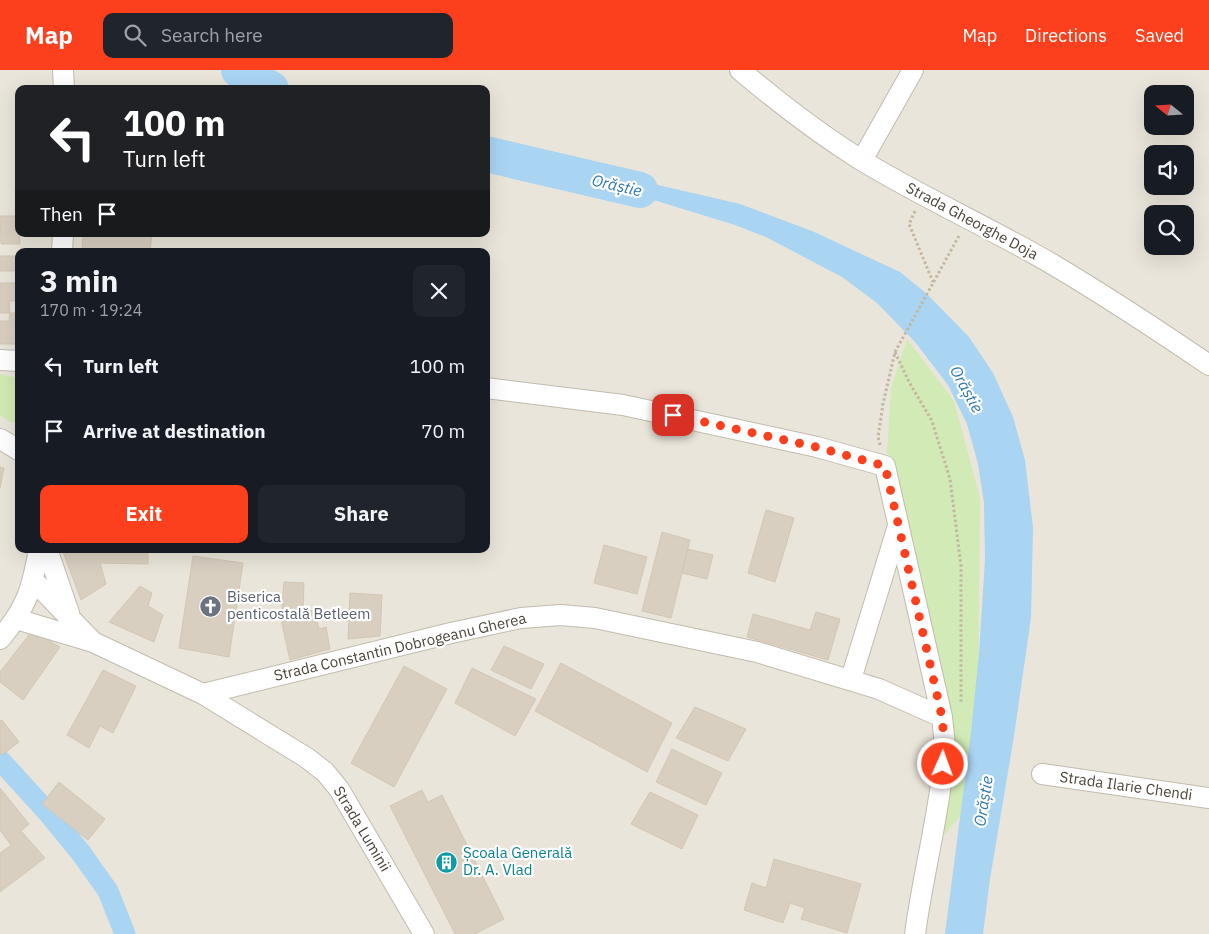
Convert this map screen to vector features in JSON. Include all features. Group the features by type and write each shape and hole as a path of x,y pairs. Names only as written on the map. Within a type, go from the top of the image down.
{"street":[{"path":"63,70 64,85"},
{"name":"Strada Gheorghe Doja","path":"740,70 794,114 862,160 922,195 1057,267 1209,366"},
{"path":"862,160 913,70"},
{"path":"0,360 15,362"},
{"path":"490,388 623,405 816,447 885,466 898,524 951,714 915,934"},
{"path":"0,439 15,448"},
{"path":"851,679 898,524"},
{"path":"0,639 16,619 25,603 33,580 38,553"},
{"path":"49,553 71,618"},
{"path":"33,580 92,642"},
{"name":"Strada Constantin Dobrogeanu Gherea","path":"203,694 452,633 520,618 561,614 595,618 758,652 851,679 951,714"},
{"path":"16,619 92,642 203,694"},
{"name":"Strada Luminii","path":"203,694 307,758 325,772 339,788 424,934"},
{"name":"Strada Ilarie Chendi","path":"1042,774 1209,798"}],"path":[{"path":"922,195 909,224 933,282"},
{"path":"885,466 878,437 883,404 895,352 968,218"},
{"path":"895,352 909,382 932,421 950,479 961,566 951,714"}],"shaded area":[{"path":"0,70 1209,70 1209,934 0,934"}],"green space":[{"path":"907,339 954,401 980,498 978,723 962,814 944,835 949,760 917,575 887,451 891,389"},
{"path":"0,374 15,377 15,423 10,422 0,415"}],"water":[{"path":"593,173 654,184 740,204 812,231 900,272 927,294 969,337 993,373 1013,417 1025,460 1033,528 1031,618 983,934 945,934 971,732 979,654 985,559 984,503 978,464 967,424 948,385 915,342 877,303 842,277 766,237 735,225 592,181"}],"building":[{"path":"0,216 15,216 15,237 20,237 20,244 1,244"},
{"path":"83,237 152,237 150,248 82,248"},
{"path":"0,256 15,256 15,271 0,271"},
{"path":"0,283 15,283 15,301 9,301 10,313 0,313"},
{"path":"10,313 15,313 15,344 0,344 0,321 9,321"},
{"path":"0,467 4,468 0,488"},
{"path":"766,510 794,518 775,582 748,573"},
{"path":"662,532 690,540 671,618 642,611"},
{"path":"604,545 647,557 637,594 594,583"},
{"path":"688,549 713,555 707,579 682,573"},
{"path":"63,553 148,553 148,564 100,563 106,584 81,600"},
{"name":"Biserica penticostală Betleem","path":"193,556 243,563 229,657 179,648"},
{"path":"284,582 304,583 303,613 314,610 319,629 326,627 330,649 290,660 281,619"},
{"path":"140,586 152,593 148,606 163,615 154,642 109,622"},
{"path":"350,593 382,595 380,636 348,639"},
{"path":"816,612 840,619 828,660 747,637 753,614 810,630"},
{"path":"32,631 60,647 23,700 0,682 0,672"},
{"path":"504,646 544,664 531,689 491,670"},
{"path":"561,663 672,723 647,772 535,711"},
{"path":"404,666 447,689 394,787 351,763"},
{"path":"472,668 536,699 515,736 455,703"},
{"path":"103,670 136,686 113,733 100,726 89,748 67,735"},
{"path":"695,707 746,729 728,761 676,738"},
{"path":"2,720 19,742 2,755 0,752 0,721"},
{"path":"672,749 722,773 706,805 656,782"},
{"path":"59,782 105,819 88,840 42,804"},
{"path":"0,788 29,824 21,831 45,858 0,892 0,853 11,845 0,830"},
{"name":"Școala Generală Dr. A. Vlad","path":"422,790 428,802 442,795 504,919 475,934 455,934 390,806"},
{"path":"650,792 698,815 682,849 631,824"},
{"path":"774,859 861,884 847,933 801,919 805,908 790,903 783,923 744,910 752,883 766,888"}],"waterway":[{"name":"Orăștie","path":"239,70 264,85"},
{"name":"Orăștie","path":"490,155 640,190"},
{"path":"0,760 50,815 81,853 108,891 125,934"}],"place":[{"name":"Biserica penticostală Betleem","path":"211,606"},
{"name":"Școala Generală Dr. A. Vlad","path":"447,862"}],"route":[{"path":"673,415 816,447 885,466 942,717 945,749 943,764"}]}
